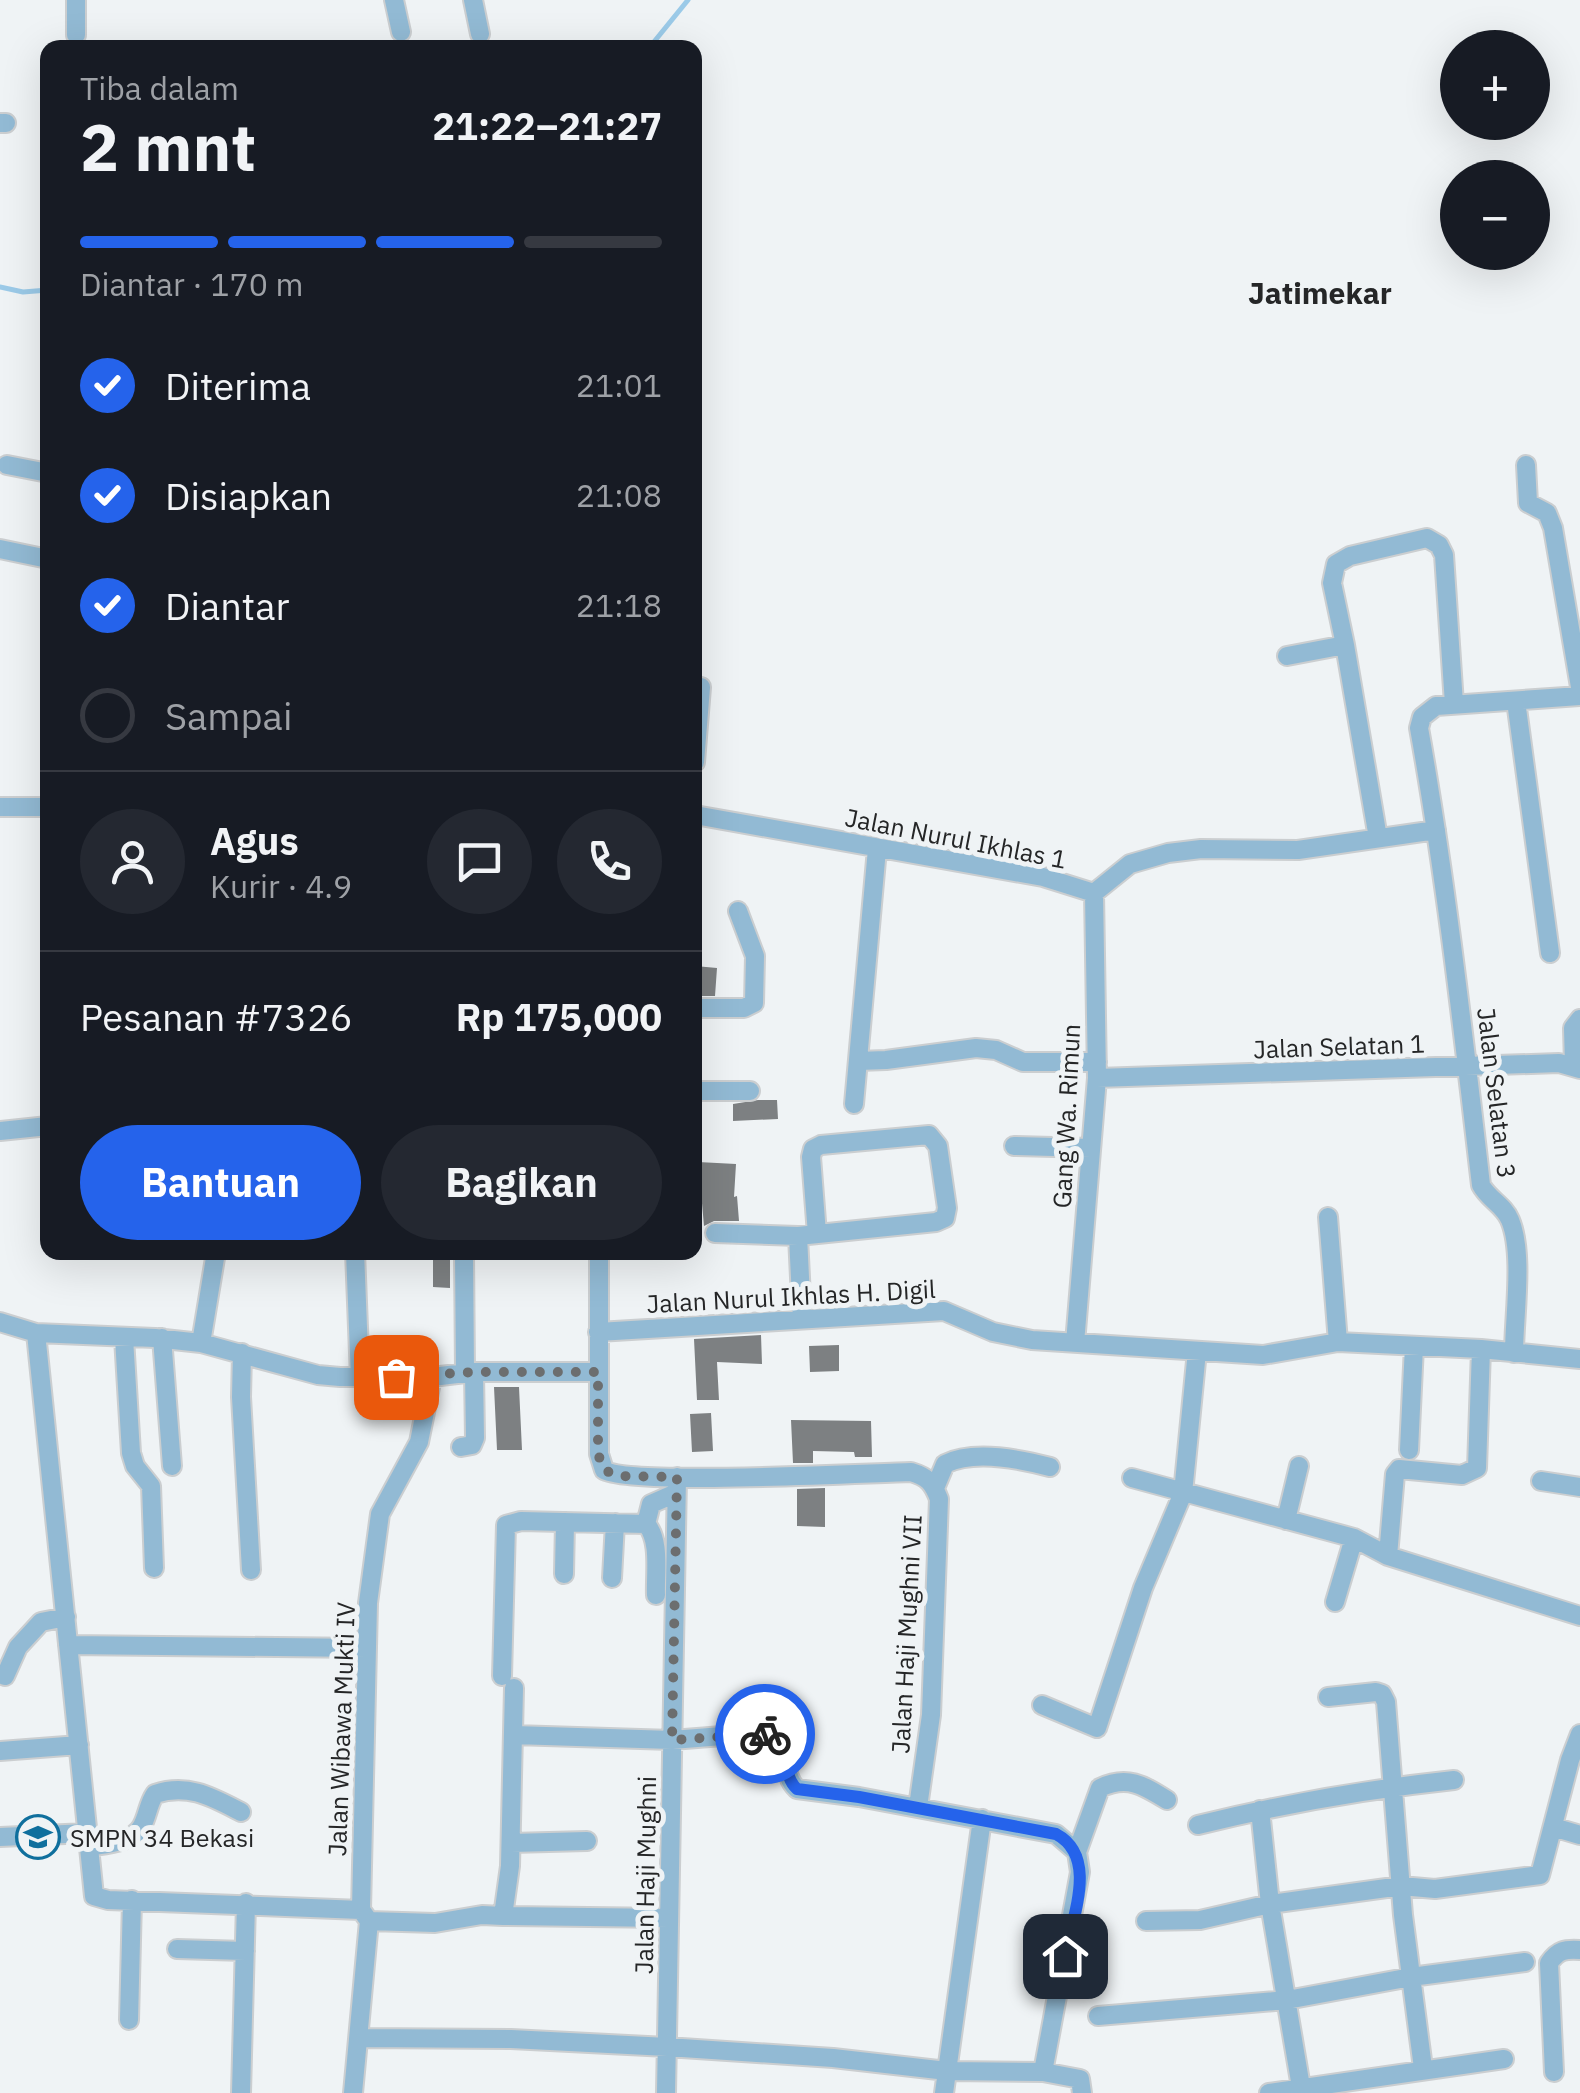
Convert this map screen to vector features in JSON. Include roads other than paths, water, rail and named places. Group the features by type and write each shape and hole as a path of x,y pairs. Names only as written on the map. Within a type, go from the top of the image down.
{"street":[{"path":"76,0 76,35"},
{"path":"394,0 401,32"},
{"path":"474,0 480,34"},
{"path":"8,465 40,471"},
{"path":"1526,465 1528,503 1543,509 1550,518 1580,687"},
{"path":"1378,838 1332,582 1336,564 1350,556 1426,538 1440,545 1444,555 1454,704 1580,696"},
{"path":"0,548 40,558"},
{"path":"1287,656 1345,645"},
{"path":"1516,701 1550,952"},
{"name":"Jalan Selatan 3","path":"1454,704 1428,710 1419,728 1470,1067 1481,1185 1504,1209 1514,1236 1514,1353"},
{"path":"0,806 40,807"},
{"name":"Jalan Nurul Ikhlas 1","path":"702,817 1043,877 1094,892 1130,864 1168,853 1239,848 1298,850 1436,830"},
{"path":"854,1104 877,849"},
{"name":"Gang Wa. Rimun","path":"1075,1343 1098,1070 1094,892"},
{"path":"702,1008 744,1008 754,1003 755,956 738,911"},
{"path":"1577,1067 1573,1028 1580,1019"},
{"name":"Jalan Selatan 1","path":"858,1061 984,1048 1023,1062 1098,1070 1577,1067"},
{"path":"702,1091 750,1092"},
{"path":"0,1132 40,1127"},
{"path":"715,1234 807,1235 936,1222 945,1218 948,1208 934,1138 928,1135 813,1149 810,1157 807,1235 802,1320"},
{"path":"1014,1146 1091,1148"},
{"path":"1328,1217 1338,1342"},
{"path":"201,1343 215,1260"},
{"path":"355,1260 360,1378"},
{"path":"461,1447 472,1445 476,1438 464,1260"},
{"path":"0,1322 36,1333 201,1343 318,1374 360,1378 470,1372 598,1372 599,1260"},
{"name":"Jalan Nurul Ikhlas H. Digil","path":"598,1332 944,1311 1006,1336 1075,1343 1263,1355 1338,1342 1580,1359"},
{"path":"36,1333 94,1896 246,1903 435,1923 482,1914 669,1918"},
{"path":"124,1338 131,1454 150,1486 154,1568"},
{"path":"162,1338 172,1466"},
{"path":"1409,1450 1414,1346"},
{"path":"1388,1556 1395,1474 1399,1470 1462,1475 1476,1468 1480,1349"},
{"path":"1042,1705 1097,1728 1143,1588 1183,1493 1197,1351"},
{"path":"242,1353 241,1397 252,1570"},
{"name":"Jalan Haji Mughni VII","path":"598,1372 598,1454 604,1470 618,1476 676,1485 911,1472 927,1477 939,1499 931,1715 918,1808"},
{"name":"Jalan Wibawa Mukti IV","path":"353,2093 365,1916 368,1603 380,1514 419,1442 432,1376"},
{"path":"935,1488 944,1464 965,1457 1050,1467"},
{"path":"1286,1520 1298,1466"},
{"path":"1132,1478 1354,1538 1388,1556 1580,1616"},
{"path":"1541,1481 1580,1487"},
{"path":"646,1524 651,1504 676,1485"},
{"name":"Jalan Haji Mughni","path":"666,2093 676,1485"},
{"path":"503,1916 514,1734 508,1682 504,1531 512,1522 646,1524 654,1540 656,1595"},
{"path":"564,1574 565,1522"},
{"path":"612,1578 614,1523"},
{"path":"1335,1602 1354,1538"},
{"path":"5,1676 18,1647 41,1622 66,1617"},
{"path":"68,1645 366,1648"},
{"path":"1328,1697 1382,1694 1386,1702 1401,1886 1423,2068"},
{"path":"514,1734 672,1740 760,1733 774,1736 782,1745 789,1780 797,1789 982,1818 1056,1834 1077,1852"},
{"path":"1146,1921 1200,1920 1270,1904 1401,1886 1435,1890 1540,1875 1580,1734"},
{"path":"0,1751 78,1745"},
{"path":"1043,2072 1078,1887 1077,1852 1100,1788 1131,1780 1167,1800"},
{"path":"1198,1824 1391,1786 1454,1780"},
{"path":"0,1837 122,1840 142,1828 150,1801 164,1791 204,1793 241,1812"},
{"path":"1260,1810 1270,1904 1302,2091"},
{"path":"944,2093 982,1818"},
{"path":"1553,1827 1580,1835"},
{"path":"510,1844 587,1841"},
{"path":"129,2020 132,1900"},
{"path":"240,2093 246,1903"},
{"path":"177,1949 245,1951"},
{"path":"1554,2072 1549,1963 1556,1952 1580,1950"},
{"path":"1098,2016 1287,2000 1411,1977 1525,1962"},
{"path":"359,2038 511,2039 833,2058 947,2071 1043,2072 1081,2086"},
{"path":"1270,2093 1504,2059"}],"waterway":[{"path":"656,40 688,0"},
{"path":"0,287 40,291"}],"place":[{"name":"SMPN 34 Bekasi","path":"38,1837"}],"district":[{"name":"Jatimekar","path":"1320,292"}]}
